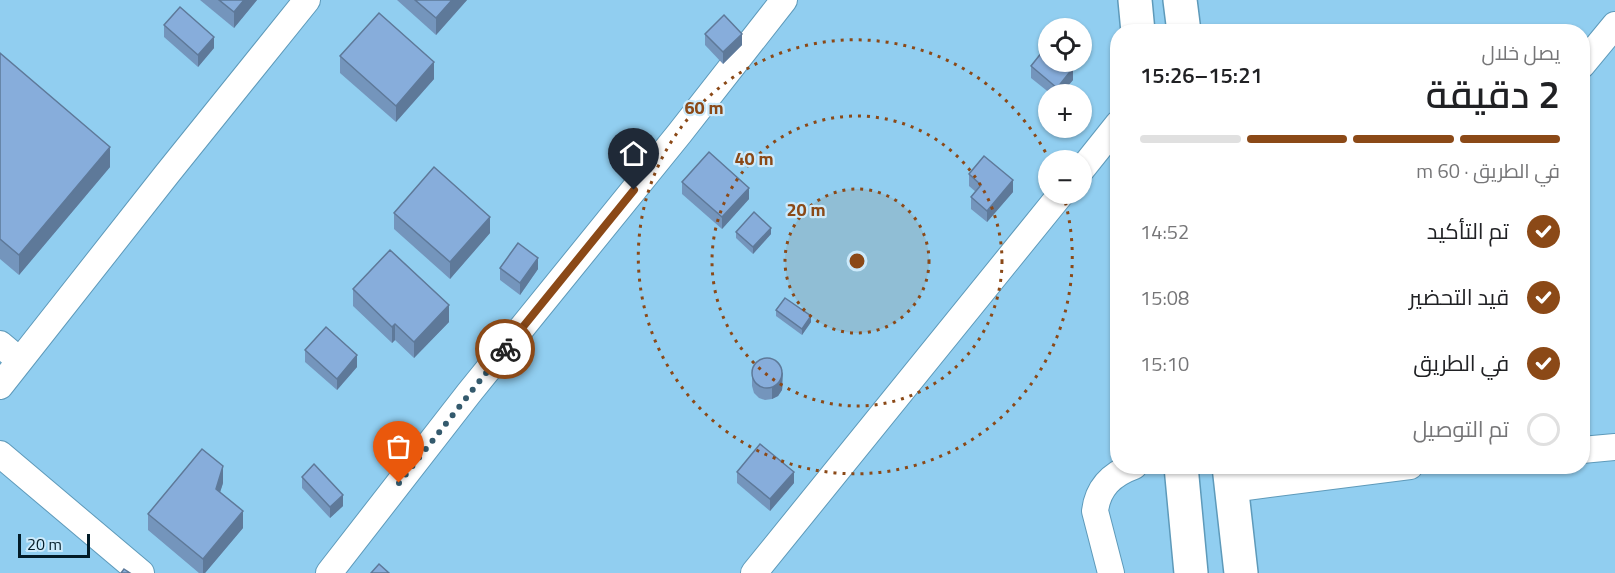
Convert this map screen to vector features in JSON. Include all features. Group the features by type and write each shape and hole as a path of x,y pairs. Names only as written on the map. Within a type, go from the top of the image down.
{"main road":[{"path":"1135,0 1137,24"},
{"path":"1180,0 1183,24"},
{"path":"1182,474 1191,573"},
{"path":"1237,474 1241,573"}],"street":[{"path":"0,386 308,0"},
{"path":"329,573 469,393 679,135 784,0"},
{"path":"1590,58 1607,44 1615,25"},
{"path":"1092,156 1110,134"},
{"path":"753,573 1053,204"},
{"path":"0,344 20,360"},
{"path":"1590,449 1615,447"},
{"path":"0,454 141,573"},
{"path":"1111,573 1095,511 1099,494 1117,474"}],"building":[{"path":"219,0 244,0 234,12"},
{"path":"415,0 452,0 436,18"},
{"path":"180,7 214,37 198,55 164,25"},
{"path":"379,13 434,62 396,106 340,56"},
{"path":"724,15 742,34 723,52 705,34"},
{"path":"0,53 110,147 19,255 0,239"},
{"path":"1038,57 1038,72 1031,66"},
{"path":"1038,72 1070,72 1060,84 1052,84"},
{"path":"709,152 749,188 722,217 682,182"},
{"path":"984,156 1013,180 987,211 971,197 981,185 969,174"},
{"path":"434,167 490,217 450,262 394,213"},
{"path":"754,212 771,228 753,247 736,232"},
{"path":"518,243 538,258 520,283 500,268"},
{"path":"390,250 449,305 414,342 395,324 392,327 353,289"},
{"path":"785,298 811,316 802,329 776,310"},
{"path":"326,327 357,355 337,379 305,350"},
{"path":"767,358 778,362 782,373 778,384 767,388 756,384 752,373 756,362"},
{"path":"760,444 794,472 770,499 737,472"},
{"path":"202,449 223,466 216,489 243,511 203,559 148,514"},
{"path":"314,464 343,495 330,507 302,477"},
{"path":"379,564 389,573 371,573"}],"way so far":[{"path":"399,483 505,349"}],"route":[{"path":"505,349 634,190"}]}
